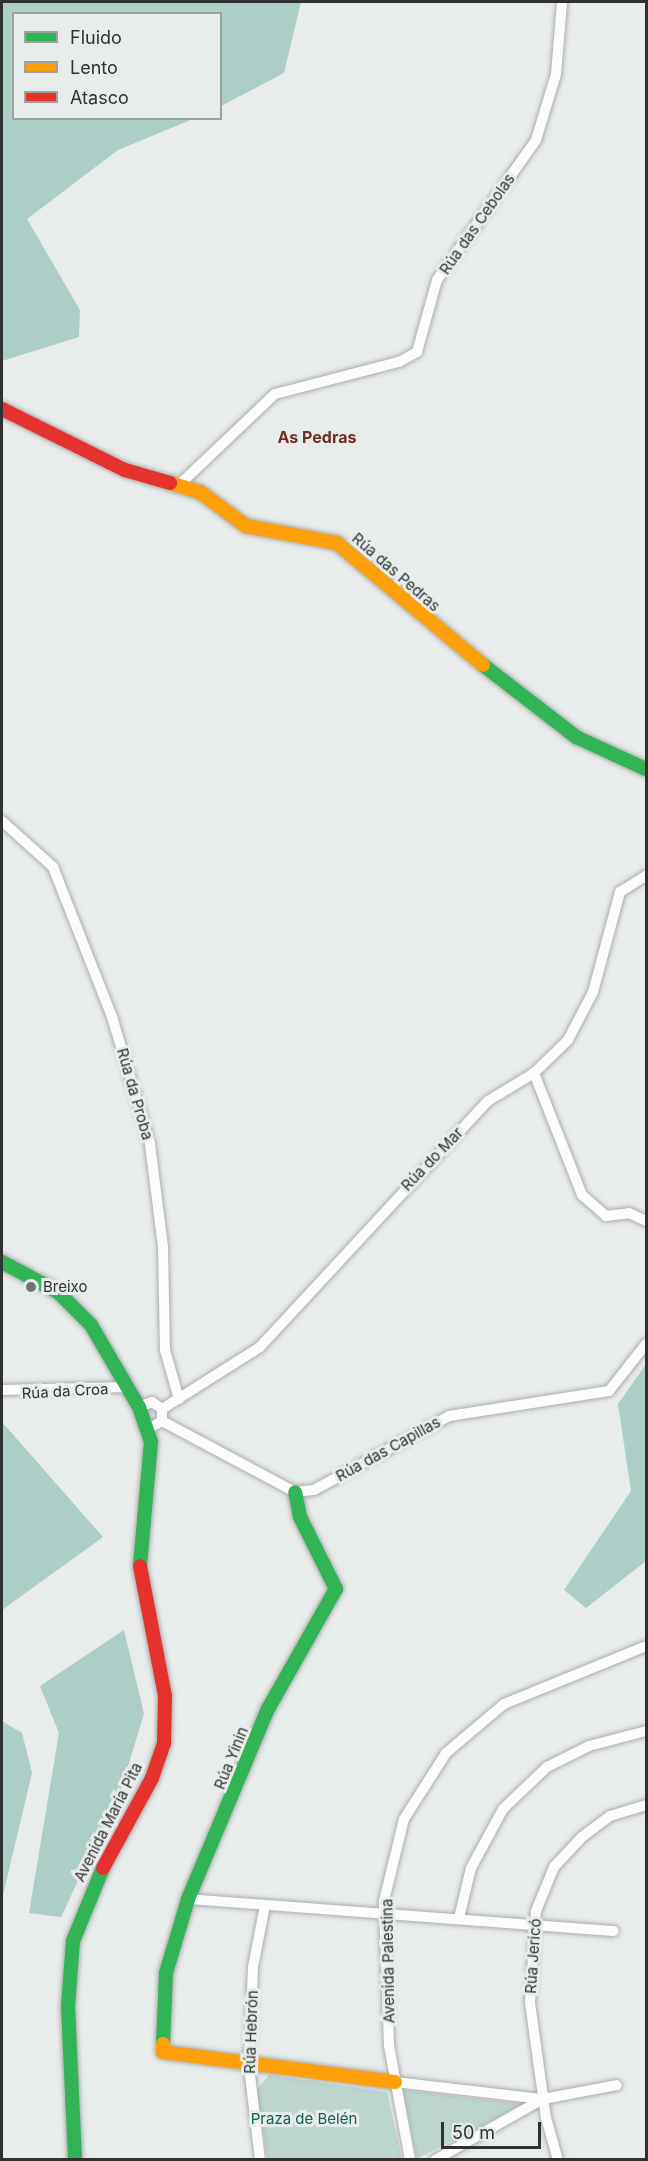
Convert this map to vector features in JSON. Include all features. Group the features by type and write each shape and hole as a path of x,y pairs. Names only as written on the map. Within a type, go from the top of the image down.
{"street":[{"name":"Rúa das Cebolas","path":"179,485 275,394 399,362 417,352 437,280 536,140 556,74 562,2"},
{"name":"Rúa das Pedras","path":"2,409 125,470 200,492 246,526 337,543 533,707 576,737 646,769"},
{"name":"Rúa da Proba","path":"2,821 53,867 112,1017 150,1144 163,1247 165,1350 179,1399"},
{"name":"Rúa do Mar","path":"148,1429 179,1399 260,1347 488,1101 534,1073 568,1040 593,992 620,892 646,876"},
{"path":"534,1073 582,1195 606,1216 629,1213 646,1221"},
{"name":"Avenida María Pita","path":"2,1262 33,1276 75,1308 129,1388 139,1407 148,1429 152,1459 140,1571 165,1696 164,1743 152,1778 89,1895 73,1941 68,2006 75,2160"},
{"name":"Rúa das Capillas","path":"295,1492 314,1490 449,1416 609,1391 646,1344"},
{"name":"Rúa da Croa","path":"2,1390 129,1388"},
{"path":"139,1407 152,1402 162,1415 295,1492"},
{"name":"Rúa Yinin","path":"249,2066 163,2052 166,1973 188,1899 268,1709 336,1589 300,1517 295,1492"},
{"name":"Avenida Palestina","path":"410,2160 395,2082 385,1914 404,1819 446,1753 504,1704 646,1646"},
{"path":"459,1918 471,1868 503,1809 547,1767 589,1746 646,1731"},
{"name":"Rúa Jericó","path":"558,2160 543,2099 530,2003 533,1926 554,1867 582,1837 610,1816 646,1804"},
{"path":"188,1899 615,1931"},
{"name":"Rúa Hebrón","path":"260,2160 249,2066 253,1967 265,1905"},
{"path":"249,2066 543,2099 617,2085"},
{"path":"435,2160 543,2099"}],"green space":[{"path":"2,2 301,2 284,73 222,105 222,12 12,12 12,120 191,120 118,150 27,219 80,310 79,337 2,361"},
{"path":"646,1364 646,1561 586,1608 564,1590 631,1491 618,1404"},
{"path":"2,1422 103,1537 2,1610"},
{"path":"124,1630 144,1714 121,1789 61,1917 29,1913 59,1733 40,1686"},
{"path":"2,1721 22,1733 32,1773 2,1899"},
{"name":"Praza de Belén","path":"269,2075 387,2092 402,2159 268,2159 256,2090"},
{"path":"403,2090 523,2104 417,2159"}],"traffic: fast":[{"path":"483,665 576,737 646,769"},
{"path":"2,1262 58,1292 91,1325 139,1407 151,1442 140,1566"},
{"path":"163,2044 166,1973 188,1899 268,1709 336,1589 300,1517 295,1492"},
{"path":"75,2160 68,2006 73,1941 103,1868"}],"traffic: slow":[{"path":"170,483 200,492 246,526 337,543 483,665"},
{"path":"163,2044 163,2052 395,2082"}],"traffic: jam":[{"path":"2,409 125,470 170,483"},
{"path":"103,1868 152,1778 164,1743 165,1696 140,1566"}],"place":[{"name":"Breixo","path":"31,1287"}],"district":[{"name":"As Pedras","path":"317,437"}]}
